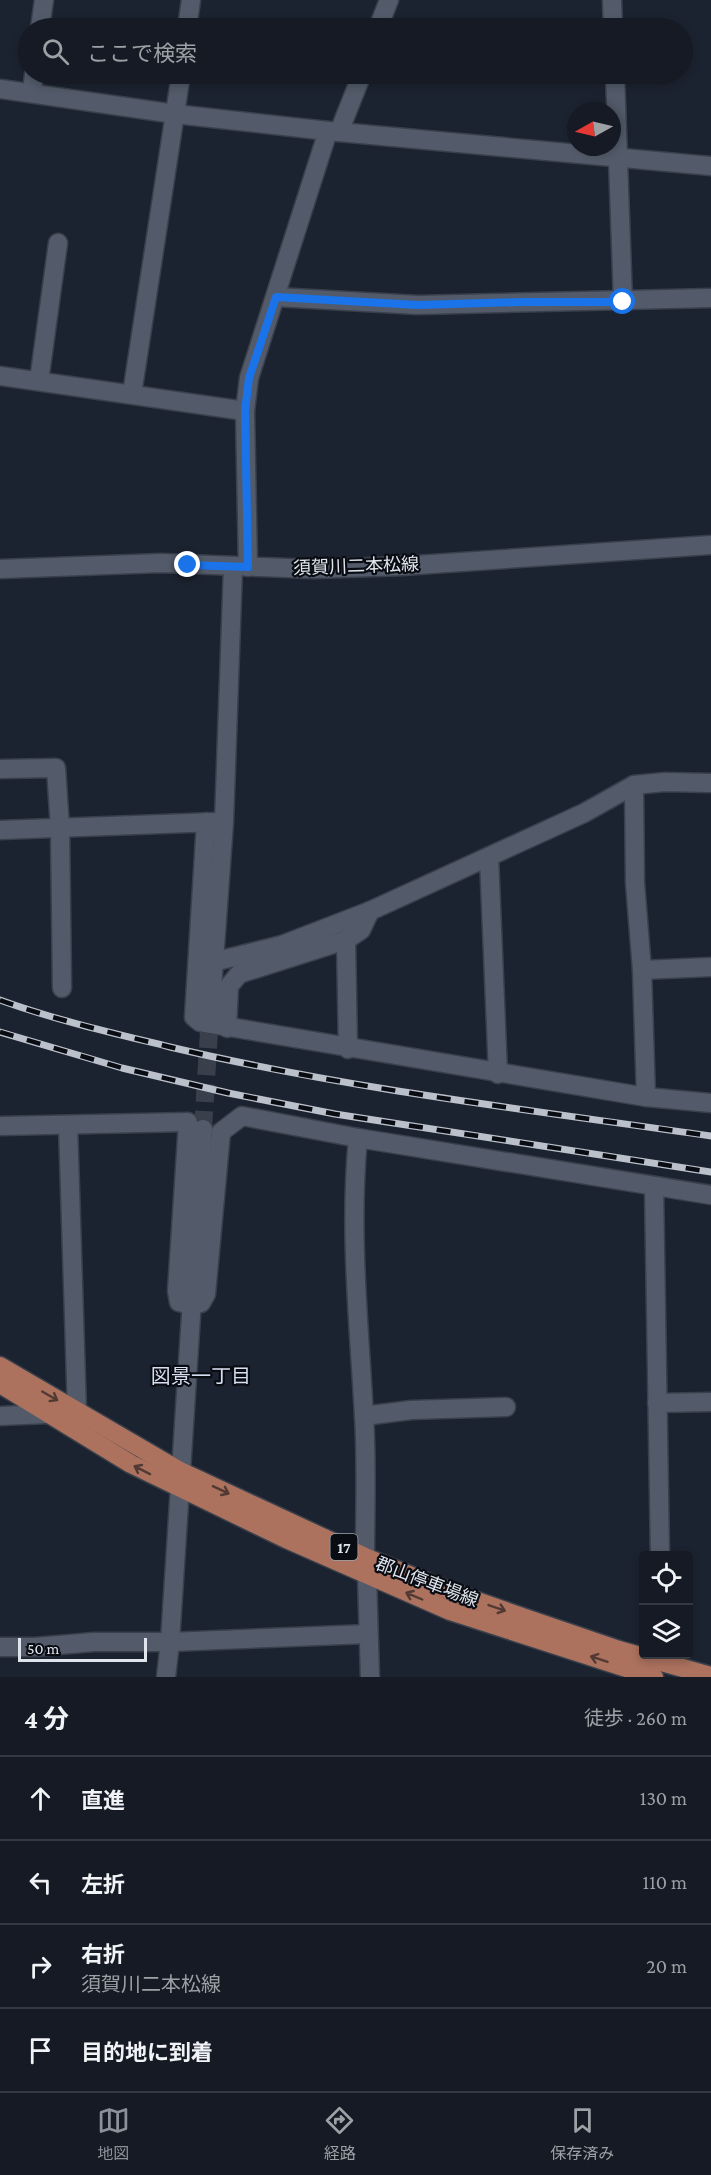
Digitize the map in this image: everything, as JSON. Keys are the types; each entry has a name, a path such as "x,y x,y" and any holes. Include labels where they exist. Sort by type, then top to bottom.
{"main road":[{"name":"郡山停車場線","path":"0,1366 77,1412 180,1480 367,1576 450,1611 711,1676"},
{"name":"郡山停車場線","path":"0,1384 131,1464 180,1480 454,1593 660,1665"}],"street":[{"path":"41,18 44,0"},
{"path":"188,18 191,0"},
{"path":"382,18 389,0"},
{"path":"612,0 613,18"},
{"path":"32,93 33,84"},
{"path":"132,394 180,84"},
{"path":"357,84 333,131 249,378 245,411 241,567 194,1017 200,1022 227,1028 498,1074 646,1097 711,1103"},
{"path":"615,84 623,302"},
{"path":"0,89 175,114 711,166"},
{"path":"39,381 58,243"},
{"path":"276,297 418,305 623,302 711,298"},
{"path":"0,376 245,411"},
{"name":"須賀川二本松線","path":"0,569 161,563 314,569 402,566 711,545"},
{"path":"0,769 56,768 60,828 62,988"},
{"path":"213,962 282,945 370,911 585,813 634,786 665,782 711,783"},
{"path":"634,786 635,883 642,970 646,1097"},
{"path":"0,830 215,822"},
{"path":"210,1015 215,822"},
{"path":"489,857 498,1074"},
{"path":"227,1028 229,986 239,974 346,940 361,930 370,911"},
{"path":"346,940 348,1048"},
{"path":"642,970 711,967"},
{"path":"0,1126 204,1128 242,1116 358,1138 711,1195"},
{"path":"68,1125 77,1412"},
{"path":"166,1677 204,1128"},
{"path":"358,1138 353,1184 360,1382 364,1416 365,1557"},
{"path":"654,1187 660,1551"},
{"path":"657,1403 711,1402"},
{"path":"364,1416 411,1410 506,1407"},
{"path":"0,1416 47,1414"},
{"path":"367,1576 370,1677"},
{"path":"0,1647 368,1634"}],"tunnel":[{"path":"203,1129 210,1015"}],"railway":[{"path":"0,1000 127,1037 304,1075 439,1098 711,1136"},
{"path":"0,1032 122,1068 228,1093 335,1114 711,1172"}],"district":[{"name":"図景一丁目","path":"201,1376"}],"route":[{"path":"188,565 248,567 245,411 249,378 276,297 418,305 623,302"}]}
